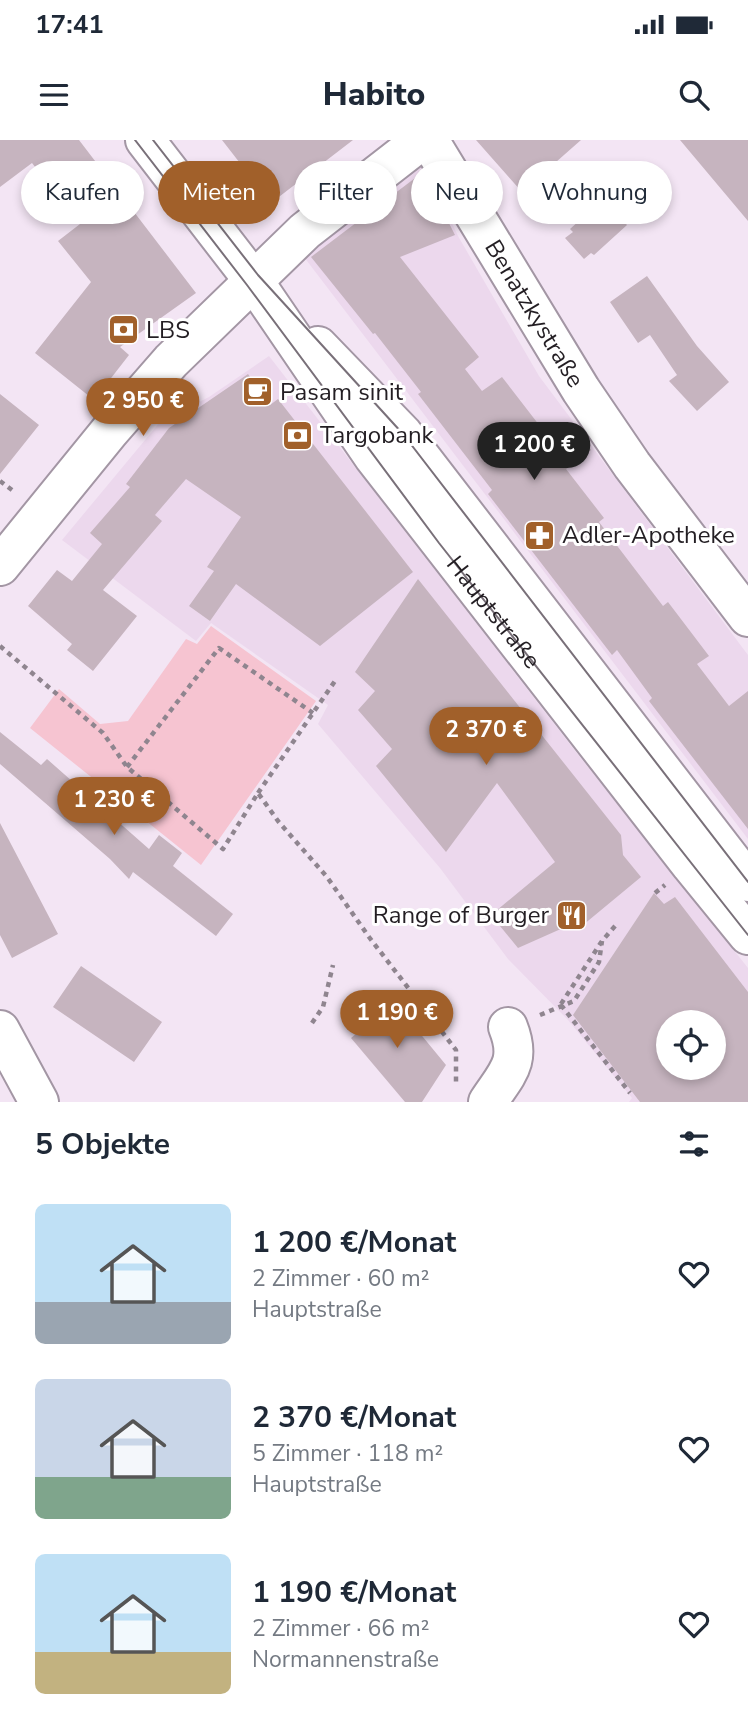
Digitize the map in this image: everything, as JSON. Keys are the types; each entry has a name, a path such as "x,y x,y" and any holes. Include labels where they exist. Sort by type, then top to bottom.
{"street":[{"name":"Hauptstraße","path":"145,140 253,280 373,456 748,935"},
{"path":"0,566 143,391 305,231 422,140"},
{"name":"Benatzkystraße","path":"429,140 581,390 632,465 745,606"},
{"name":"Hauptstraße","path":"253,280 402,434 748,882"},
{"path":"472,1096 511,1068 515,1046 508,1027"},
{"path":"0,1030 39,1102"}],"path":[{"path":"0,481 21,498"},
{"path":"0,646 103,733 127,767 223,849 335,681"},
{"path":"127,767 219,648 313,713"},
{"path":"258,793 278,821 327,877 369,937 456,1050 472,1096"},
{"path":"561,1005 602,941 616,925"},
{"path":"561,1005 574,1001 599,962 602,941"},
{"path":"312,1023 323,1007 333,965"},
{"path":"561,1005 630,1093"}],"shaded area":[{"path":"411,172 411,224 452,224 539,376 748,655 748,839 304,257 346,224 397,224 397,184"},
{"path":"269,356 576,752 748,968 748,1102 629,1102 632,1098 568,1020 508,959 440,868 318,724 328,705 211,623 196,641 62,540 160,422 209,397"},
{"path":"211,626 316,701 201,865 30,728 59,689 100,724 128,721 186,639 197,644"}],"building":[{"path":"0,140 79,140 95,161 21,161 21,171 0,187"},
{"path":"222,140 353,140 326,161 294,161 294,185 280,196 280,161 238,161"},
{"path":"476,140 581,140 557,161 517,161 517,186 503,171 503,161 495,161"},
{"path":"680,140 748,140 748,221"},
{"path":"411,181 411,224 449,224 455,235 400,257 479,357 465,369 482,391 502,377 553,443 573,427 591,450 566,469 604,518 599,522 663,606 668,602 709,656 697,664 729,706 748,691 748,829 649,701 652,698 617,650 612,655 488,494 492,490 418,394 421,392 311,257 354,224 397,224 397,192"},
{"path":"80,224 143,224 196,293 120,347 129,355 94,400 35,353 91,282 58,241"},
{"path":"576,224 627,225 594,255 591,253 584,259 565,238 573,232 570,229"},
{"path":"647,276 697,346 729,382 697,411 669,381 677,375 650,335 638,343 610,302"},
{"path":"248,374 270,405 278,399 413,572 320,646 236,584 210,621 189,606 214,571 207,567 241,517 186,479 155,515 162,521 103,590 137,616 93,671 67,650 72,644 28,606 57,570 72,581 102,544 90,533 130,487 126,484 169,428"},
{"path":"0,394 39,425 0,474"},
{"path":"418,579 621,835 623,855 641,877 577,930 572,924 518,948 491,915 555,862 497,783 446,852 376,766 392,749 358,710 375,691 355,672"},
{"path":"0,732 41,765 47,759 149,849 159,835 182,853 173,866 233,914 216,936 133,872 129,879 110,859 0,764"},
{"path":"0,823 58,934 12,958 0,935"},
{"path":"654,893 664,904 675,897 748,992 748,1102 640,1102 573,1015"},
{"path":"81,966 162,1022 134,1062 53,1007"},
{"path":"377,997 389,1008 395,1003 446,1065 422,1102 405,1102 351,1038 357,1033 347,1020"}],"tram line":[{"path":"135,140 439,543 748,935"},
{"path":"153,140 258,275 403,434 748,882"}],"place":[{"name":"LBS","path":"123,330"},
{"name":"Pasam sinit","path":"257,392"},
{"name":"Targobank","path":"297,435"},
{"name":"Adler-Apotheke","path":"539,535"},
{"name":"Range of Burger","path":"572,915"}]}
